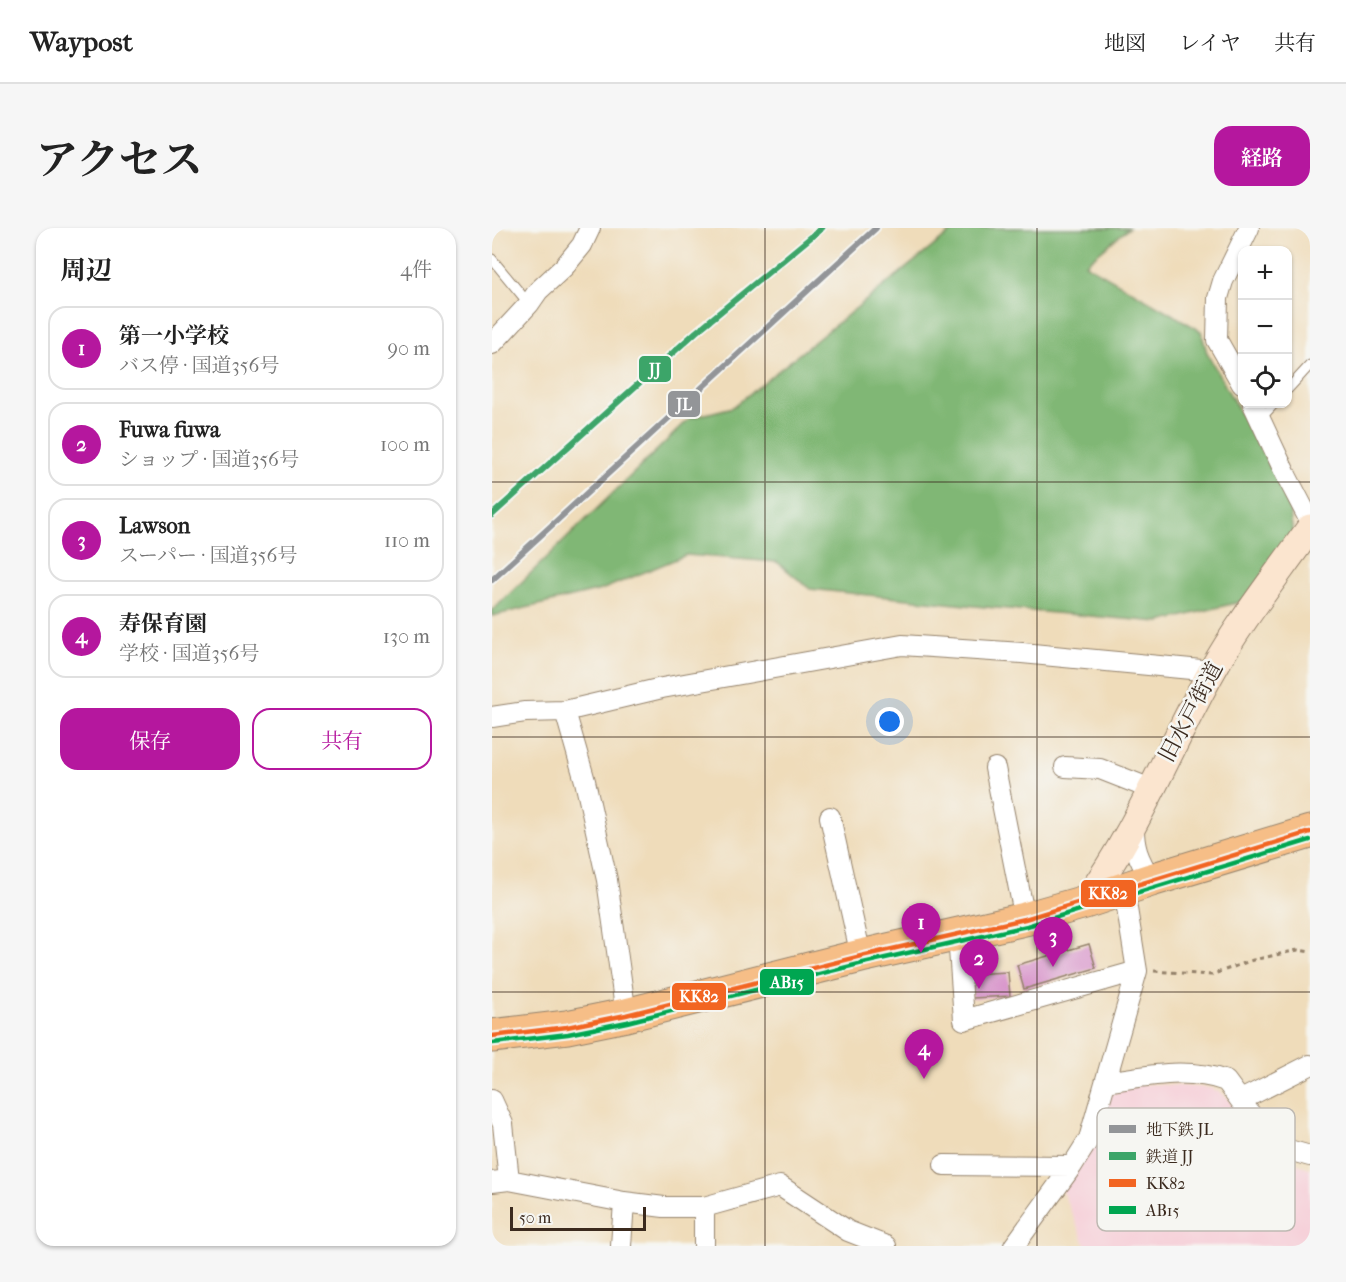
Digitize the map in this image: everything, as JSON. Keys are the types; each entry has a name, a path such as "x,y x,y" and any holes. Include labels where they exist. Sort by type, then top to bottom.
{"highway":[{"path":"492,1036 567,1027 626,1015 861,956 1025,919 1310,832"}],"street":[{"path":"492,344 530,304 538,291 564,267 582,245 590,228"},
{"path":"1238,377 1217,340 1218,298 1223,281 1249,228"},
{"path":"1257,411 1310,521"},
{"name":"旧水戸街道","path":"1085,902 1102,880 1226,647 1310,528"},
{"path":"492,717 525,712 565,711 662,688 902,645 1022,653 1212,671"},
{"path":"565,711 585,781 607,879 626,1015"},
{"path":"1065,767 1100,768 1150,789"},
{"path":"995,768 1025,919"},
{"path":"830,818 861,956"},
{"path":"1098,1108 1137,971 1138,858 1133,842 1134,822"},
{"path":"958,934 964,1020 1137,971"},
{"path":"1241,1100 1310,1065"},
{"path":"1106,1082 1155,1074 1199,1075 1226,1081 1247,1108"},
{"path":"492,1100 503,1124 501,1181 664,1207 704,1207 780,1186 848,1232 886,1246"},
{"path":"1014,1246 1089,1139 1097,1112"},
{"path":"1295,1152 1310,1156"},
{"path":"944,1165 1072,1166"},
{"path":"621,1246 624,1202"},
{"path":"704,1207 704,1246"}],"lane":[{"path":"492,259 530,304"},
{"path":"1292,384 1310,365"}],"path":[{"path":"1137,971 1211,975 1253,960 1298,950 1310,952"}],"shaded area":[{"path":"1140,1085 1211,1088 1229,1100 1233,1108 1102,1108 1109,1094"},
{"path":"1097,1118 1097,1231 1295,1231 1295,1163 1310,1168 1310,1246 1086,1246 1061,1189"}],"green space":[{"path":"956,228 1129,228 1085,264 1201,331 1207,353 1288,499 1293,534 1251,599 1160,622 810,589 777,562 686,555 601,590 492,616 492,611 690,418 733,407"}],"building":[{"path":"1089,944 1096,968 1024,989 1017,965"},
{"path":"1008,972 1010,996 972,998 971,974"}],"metro line":[{"name":"JL","path":"492,580 876,228"}],"rail line":[{"name":"JJ","path":"492,515 696,332 822,228"}],"transit line":[{"name":"KK82","path":"492,1036 567,1027 626,1015 861,956 1025,919 1310,832"},
{"name":"AB15","path":"493,1043 568,1034 627,1022 863,963 1027,926 1310,840"}],"place":[{"name":"第一小学校","path":"921,953"},
{"name":"Lawson","path":"1053,967"},
{"name":"Fuwa fuwa","path":"979,989"},
{"name":"寿保育園","path":"924,1079"}]}
